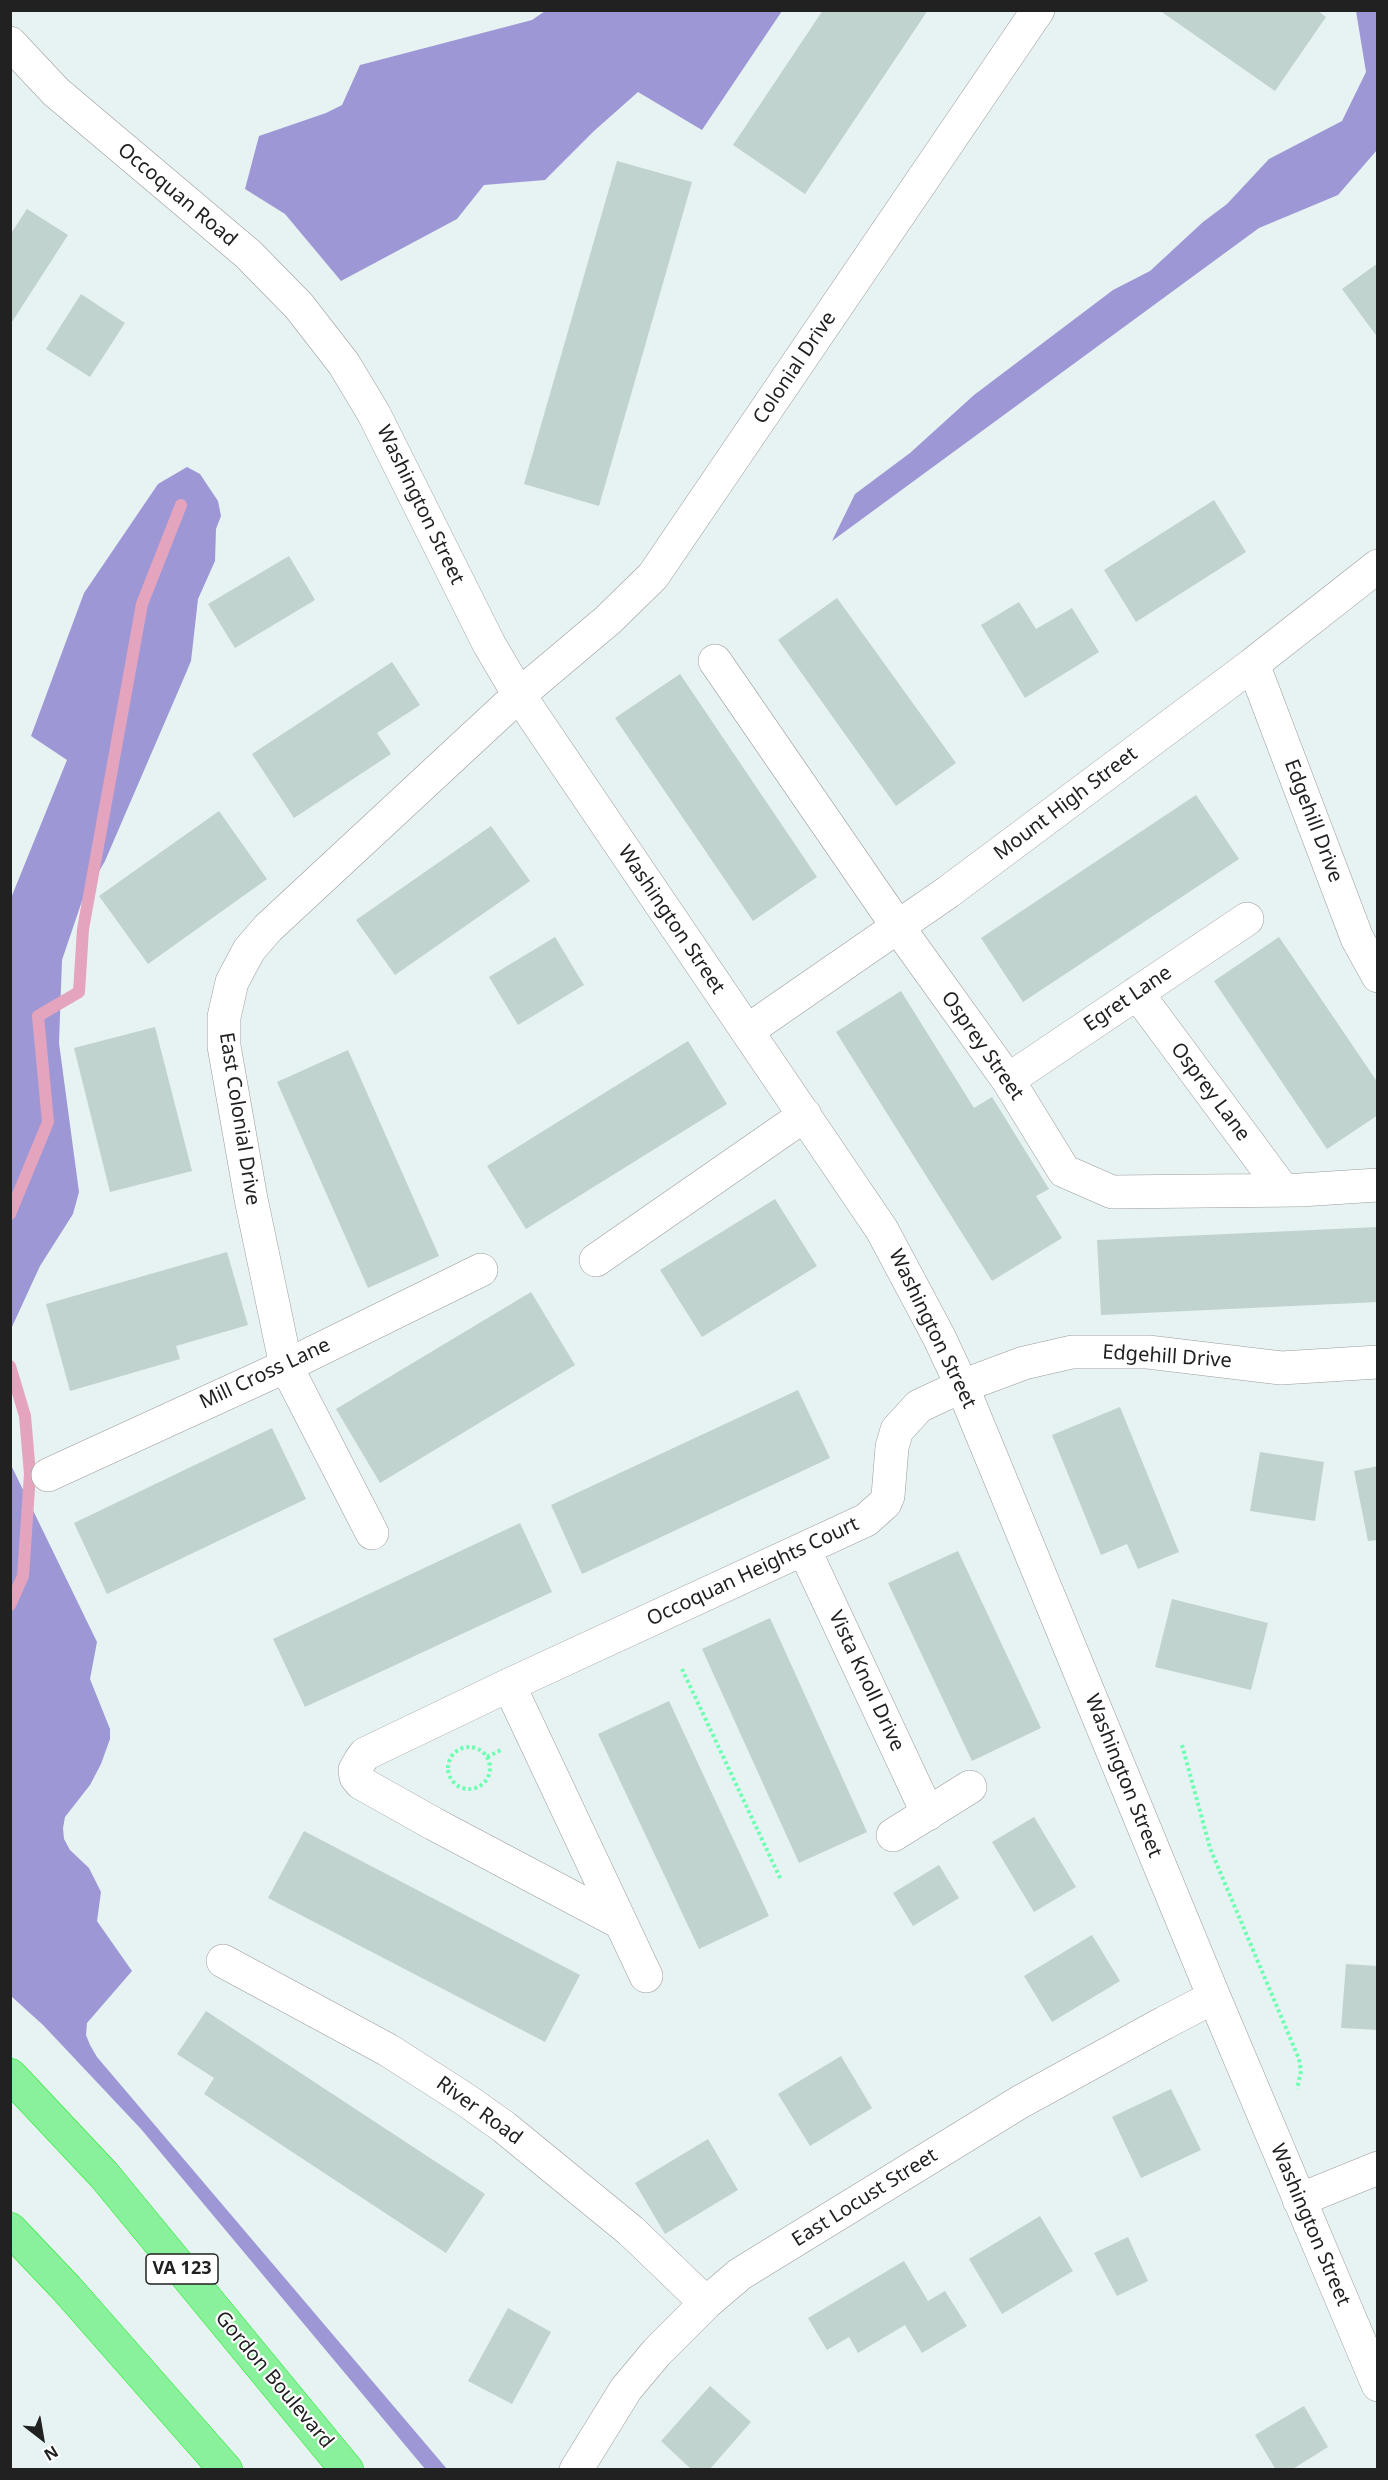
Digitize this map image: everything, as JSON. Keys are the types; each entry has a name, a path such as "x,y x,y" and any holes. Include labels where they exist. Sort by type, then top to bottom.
{"highway":[{"name":"Gordon Boulevard","path":"10,2075 104,2175 347,2469"},
{"path":"10,2229 67,2289 226,2469"}],"street":[{"name":"Colonial Drive","path":"519,695 608,620 653,576 1038,10"},
{"name":"Occoquan Road","path":"10,43 56,92 248,254 299,306 336,353"},
{"name":"Washington Street","path":"336,353 374,414 489,644 519,695 882,1230 939,1336 963,1386 1214,1997 1377,2385"},
{"name":"Mount High Street","path":"747,1031 948,892 1253,664 1377,566"},
{"name":"Osprey Street","path":"715,661 897,927 1008,1080 1064,1171 1112,1192 1283,1190 1377,1185"},
{"name":"Edgehill Drive","path":"1253,664 1357,938 1377,976"},
{"name":"East Colonial Drive","path":"372,1533 286,1365 251,1199 224,1046 224,1017 232,982 249,950 268,928 519,695"},
{"name":"Egret Lane","path":"1008,1080 1247,919"},
{"name":"Osprey Lane","path":"1137,993 1283,1190"},
{"path":"596,1260 805,1115"},
{"name":"Mill Cross Lane","path":"48,1475 286,1365 482,1270"},
{"name":"Edgehill Drive","path":"963,1386 1024,1363 1072,1352 1148,1352 1281,1368 1377,1362"},
{"name":"Occoquan Heights Court","path":"621,1923 361,1783 356,1777 355,1770 365,1754 866,1520 879,1510 888,1496 892,1448 897,1430 919,1406 963,1386"},
{"name":"Vista Knoll Drive","path":"804,1549 928,1814"},
{"path":"510,1685 646,1976"},
{"path":"893,1835 970,1787"},
{"name":"River Road","path":"223,1961 388,2050 466,2100 504,2127 631,2231 706,2303"},
{"name":"East Locust Street","path":"576,2469 626,2389 657,2352 706,2303 740,2274 1020,2102 1214,1997"},
{"path":"1299,2200 1377,2168"}],"path":[{"path":"682,1669 781,1880"},
{"path":"1182,1745 1210,1848 1299,2059 1301,2072 1297,2089"},
{"path":"472,1747 482,1751 487,1757 490,1773 483,1784 467,1789 452,1781 448,1764 457,1751 472,1747"}],"shaded area":[{"path":"545,11 782,11 702,130 638,92 594,131 545,180 484,185 457,219 341,281 285,214 245,189 259,136 326,113 342,105 360,65 532,20"},
{"path":"1356,11 1377,11 1377,150 1338,195 1259,228 832,541 855,494 910,453 974,395 1113,290 1150,271 1203,222 1227,204 1269,159 1342,121 1366,72"},
{"path":"187,467 200,474 218,501 221,516 216,529 215,561 198,599 191,661 105,861 82,901 62,960 59,1043 79,1192 73,1214 40,1266 11,1329 11,898 67,760 31,736 84,593 158,484"},
{"path":"10,1463 97,1642 90,1679 110,1729 110,1739 101,1764 90,1785 65,1817 63,1828 64,1839 70,1850 89,1868 101,1892 97,1921 132,1971 87,2023 86,2035 90,2045 97,2057 447,2469 425,2469 141,2129 43,2025 11,1996"}],"building":[{"path":"823,10 928,10 805,194 733,145"},
{"path":"1159,10 1317,10 1326,17 1275,91"},
{"path":"617,161 692,182 599,506 524,484"},
{"path":"27,209 68,235 10,325 10,235"},
{"path":"1378,263 1378,338 1342,289"},
{"path":"81,294 125,323 90,377 46,349"},
{"path":"1214,500 1246,552 1136,622 1104,570"},
{"path":"289,556 315,600 235,648 208,604"},
{"path":"837,598 956,763 896,806 778,640"},
{"path":"1019,602 1036,629 1072,608 1099,652 1025,698 981,625"},
{"path":"392,662 420,705 377,733 391,754 294,818 252,754"},
{"path":"680,674 817,877 753,921 615,718"},
{"path":"1196,795 1239,859 1023,1002 981,938"},
{"path":"219,811 267,879 148,964 99,896"},
{"path":"491,826 530,881 395,975 356,920"},
{"path":"555,937 584,985 518,1025 489,977"},
{"path":"1279,937 1378,1083 1378,1115 1327,1149 1214,981"},
{"path":"901,991 974,1108 992,1097 1049,1189 1036,1196 1062,1238 992,1281 836,1032"},
{"path":"155,1027 192,1171 110,1192 74,1048"},
{"path":"688,1041 727,1104 526,1229 487,1166"},
{"path":"348,1050 439,1256 368,1288 277,1082"},
{"path":"775,1199 817,1266 702,1337 660,1270"},
{"path":"1378,1227 1378,1302 1101,1315 1097,1240"},
{"path":"227,1252 248,1325 176,1346 180,1359 70,1391 46,1304"},
{"path":"531,1292 575,1365 380,1483 336,1409"},
{"path":"798,1390 830,1458 582,1574 551,1505"},
{"path":"1120,1407 1179,1552 1138,1569 1127,1544 1101,1555 1052,1435"},
{"path":"272,1428 306,1499 107,1594 74,1523"},
{"path":"1260,1452 1324,1462 1315,1521 1250,1511"},
{"path":"1378,1466 1378,1540 1368,1541 1354,1471"},
{"path":"520,1523 552,1592 305,1707 273,1639"},
{"path":"958,1551 1041,1728 972,1761 888,1583"},
{"path":"1172,1599 1268,1623 1251,1690 1155,1667"},
{"path":"770,1618 867,1832 799,1863 702,1649"},
{"path":"669,1701 769,1916 699,1949 598,1734"},
{"path":"1034,1817 1076,1887 1034,1912 992,1842"},
{"path":"304,1831 580,1975 545,2042 268,1898"},
{"path":"939,1865 959,1898 913,1926 893,1893"},
{"path":"1092,1935 1120,1981 1052,2022 1024,1976"},
{"path":"1346,1964 1378,1966 1378,2030 1341,2028"},
{"path":"206,2011 485,2194 446,2253 204,2094 214,2078 177,2054"},
{"path":"841,2056 872,2108 810,2146 778,2094"},
{"path":"1171,2089 1201,2150 1141,2178 1112,2117"},
{"path":"708,2139 738,2190 665,2234 635,2183"},
{"path":"1040,2216 1073,2271 1002,2314 969,2259"},
{"path":"1128,2237 1148,2281 1117,2296 1094,2253"},
{"path":"904,2261 928,2301 945,2291 967,2326 922,2353 905,2325 858,2353 849,2337 827,2350 808,2318"},
{"path":"508,2308 551,2332 512,2404 468,2381"},
{"path":"710,2386 751,2422 709,2470 692,2470 661,2441"},
{"path":"1304,2406 1328,2447 1291,2470 1276,2470 1255,2435"}],"waterway":[{"path":"10,1214 48,1122 38,1016 79,992 83,929 142,604 181,505"},
{"path":"10,1366 25,1416 30,1474 23,1576 10,1605"}]}
